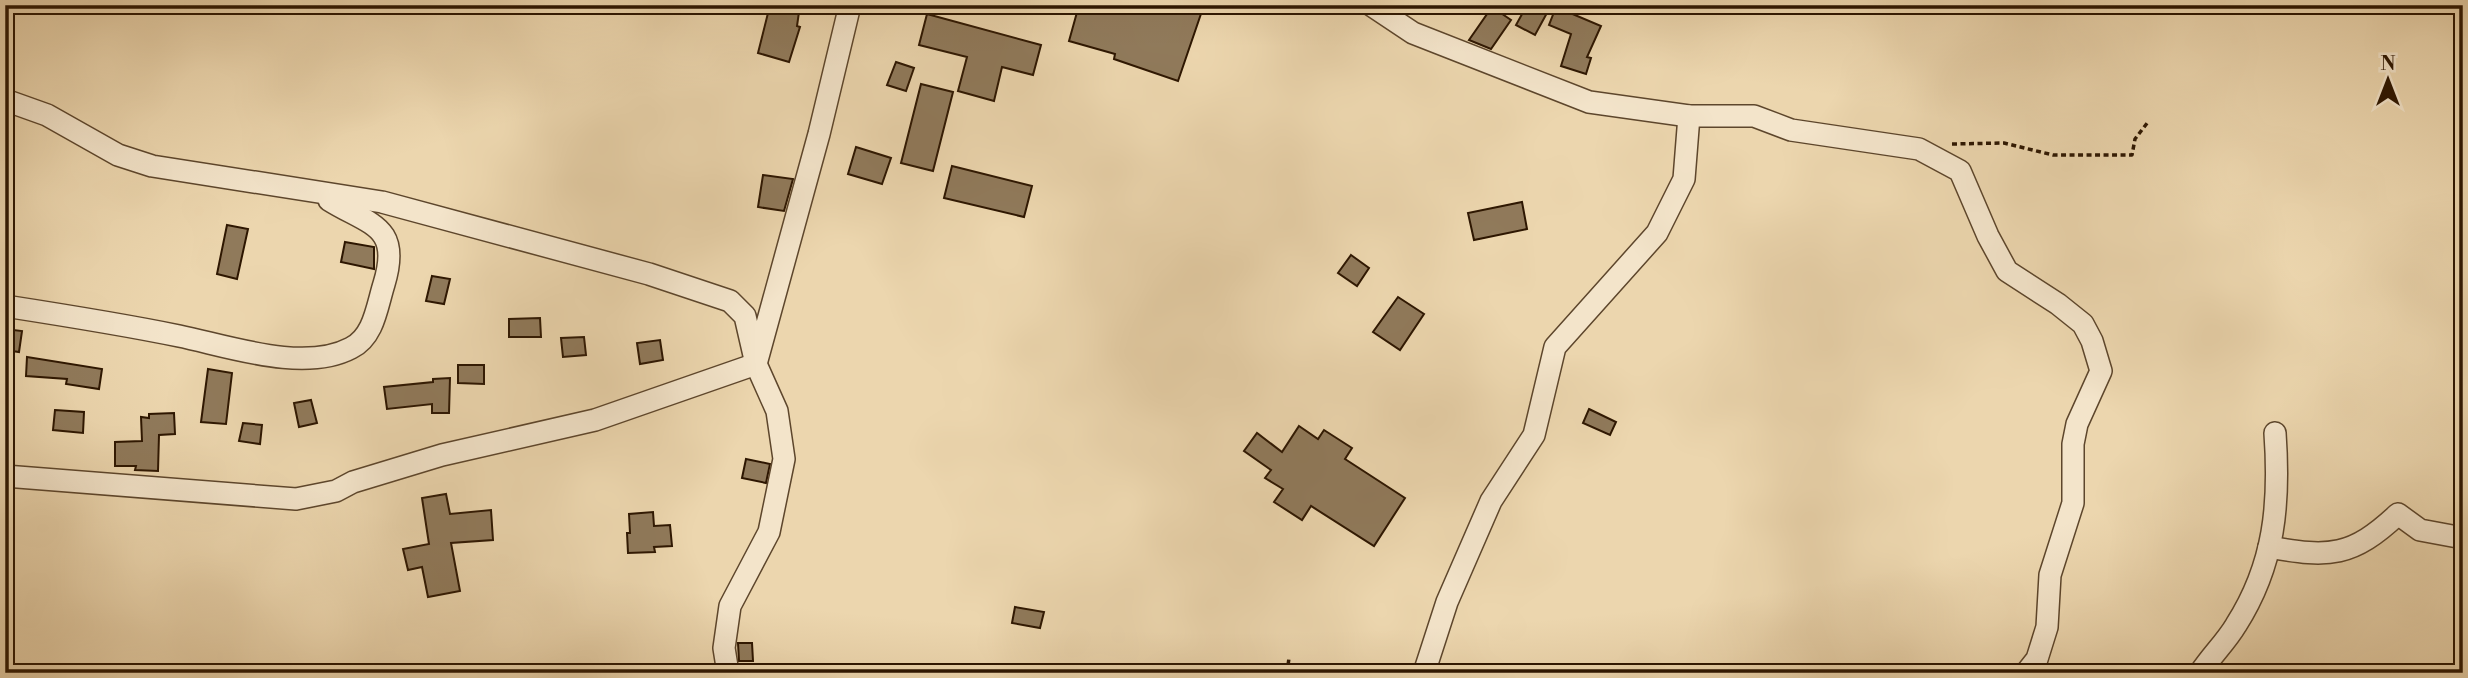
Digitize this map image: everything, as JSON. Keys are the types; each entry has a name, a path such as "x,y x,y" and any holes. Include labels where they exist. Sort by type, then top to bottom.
{"street":[{"path":"756,364 823,121 850,5"},
{"path":"1371,5 1413,33 1589,102 1689,116 1754,116 1791,130 1919,149 1960,171 1988,236 2007,271 2058,304 2083,324 2092,341 2101,371 2077,424 2073,444 2073,503 2050,575 2047,627 2036,659 2026,673"},
{"path":"5,100 47,116 118,155 152,166 382,202 649,274 730,301 745,316 756,364 777,411 785,459 769,532 730,606 724,648 728,673"},
{"path":"1424,673 1447,602 1491,501 1534,435 1555,347 1657,233 1684,179 1689,116"},
{"path":"5,306 180,336 245,352 308,358 332,355 353,348 371,327 390,259 386,236 369,220 318,193"},
{"path":"5,476 296,499 336,491 353,481 442,455 595,420 756,364"},
{"path":"2200,673 2235,627 2251,599 2269,547 2277,510 2275,433"},
{"path":"2269,547 2299,553 2330,553 2354,548 2377,534 2398,514 2420,530 2463,538"}],"path":[{"path":"1950,144 2004,143 2053,155 2132,155 2135,139 2148,122"},
{"path":"1287,673 1289,658"}],"building":[{"path":"770,5 800,5 797,26 800,27 789,62 758,53"},
{"path":"1079,5 1204,5 1178,81 1114,59 1115,54 1069,41"},
{"path":"1527,5 1538,5 1548,11 1535,35 1516,25"},
{"path":"1492,7 1511,20 1491,49 1469,40"},
{"path":"1556,7 1601,26 1587,57 1591,58 1586,74 1561,66 1571,34 1549,25"},
{"path":"927,14 1041,45 1033,75 1002,67 994,101 958,91 967,57 919,45"},
{"path":"896,62 914,68 906,91 887,85"},
{"path":"921,84 953,92 933,171 901,163"},
{"path":"856,147 891,158 882,184 848,174"},
{"path":"952,166 1032,186 1024,217 944,198"},
{"path":"763,175 793,179 784,211 758,207"},
{"path":"1522,202 1527,229 1474,240 1468,213"},
{"path":"227,225 248,229 237,279 217,274"},
{"path":"345,242 374,247 374,269 341,262"},
{"path":"1351,255 1369,268 1357,286 1338,273"},
{"path":"432,276 450,279 444,304 426,301"},
{"path":"1398,297 1424,314 1400,350 1373,332"},
{"path":"540,318 541,337 509,337 509,319"},
{"path":"5,329 22,331 19,352 5,350"},
{"path":"584,337 586,355 563,357 561,338"},
{"path":"660,340 663,360 640,364 637,343"},
{"path":"27,357 102,369 99,389 66,384 67,379 26,376"},
{"path":"458,365 484,365 484,384 458,383"},
{"path":"208,369 232,373 226,424 201,422"},
{"path":"450,378 449,413 432,413 432,404 387,409 384,387"},
{"path":"311,400 317,423 299,427 294,403"},
{"path":"1589,409 1616,422 1610,435 1583,423"},
{"path":"55,410 84,412 83,433 53,430"},
{"path":"174,413 175,434 159,435 158,471 135,470 136,466 115,466 115,442 142,441 141,417"},
{"path":"243,423 262,425 260,444 239,441"},
{"path":"1299,426 1318,439 1324,430 1352,448 1345,459 1405,498 1374,546 1311,506 1302,520 1274,502 1283,489 1265,478 1271,470 1244,451 1257,433 1282,452"},
{"path":"746,459 770,464 766,483 742,478"},
{"path":"446,494 450,514 491,510 493,540 451,543 460,591 428,597 422,567 408,570 403,549 429,544 422,498"},
{"path":"653,512 654,526 670,525 672,546 654,547 655,552 628,553 629,514"},
{"path":"1015,607 1044,612 1040,628 1012,623"},
{"path":"738,643 752,643 753,661 739,661"}]}
